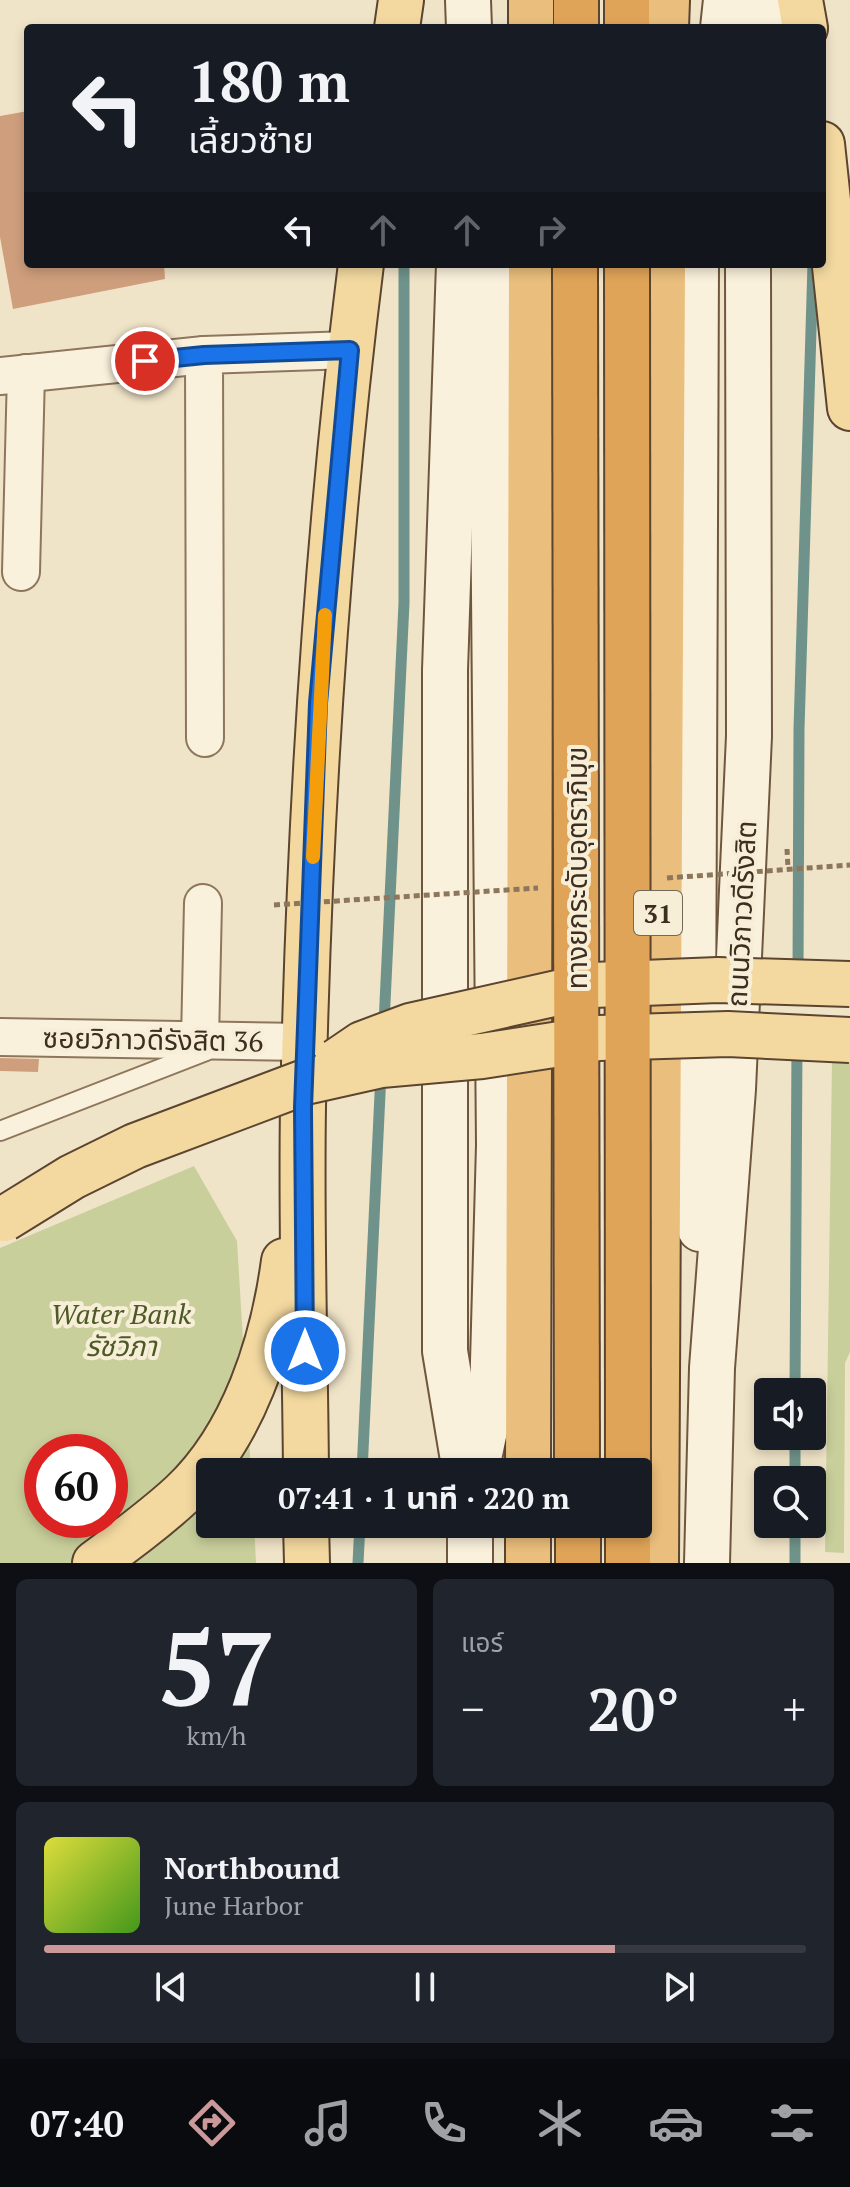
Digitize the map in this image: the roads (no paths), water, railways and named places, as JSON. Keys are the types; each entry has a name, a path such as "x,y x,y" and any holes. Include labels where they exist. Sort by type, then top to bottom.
{"highway":[{"path":"531,0 531,24"},
{"path":"576,0 576,24"},
{"path":"627,0 627,24"},
{"path":"666,24 667,0"},
{"path":"528,1458 531,268"},
{"name":"ทางยกระดับอุตราภิมุข","path":"575,268 577,1458"},
{"name":"ทางยกระดับอุตราภิมุข","path":"627,268 628,1458"},
{"name":"31","path":"656,1563 663,268"},
{"path":"528,1538 528,1563"},
{"path":"578,1538 578,1563"},
{"path":"628,1538 628,1563"}],"main road":[{"path":"398,24 401,0"},
{"path":"448,0 450,24"},
{"path":"468,0 469,24"},
{"path":"723,24 726,0"},
{"path":"761,24 763,0"},
{"path":"800,0 804,24"},
{"path":"826,182 850,408"},
{"path":"306,1458 305,1077 318,703 350,350 360,268"},
{"path":"459,268 445,670 445,1351 463,1458"},
{"path":"479,1458 492,1398 496,1322 498,719 491,268"},
{"path":"696,268 693,464 696,717 694,1141 712,1368"},
{"name":"ถนนวิภาวดีรังสิต","path":"707,1563 712,1368 733,1089 749,736 748,268"},
{"path":"0,1222 72,1177 135,1146 305,1077 362,1044 410,1026 593,985 718,980 850,984"},
{"path":"305,1077 381,1065 482,1056 599,1038 728,1034 850,1040"},
{"path":"95,1563 184,1492 223,1441 249,1396 278,1308 305,1077"},
{"path":"306,1538 307,1563"},
{"path":"470,1538 470,1563"}],"street":[{"path":"21,572 13,375 204,355 350,350"},
{"path":"204,355 205,738"},
{"path":"200,1040 203,903"},
{"name":"ซอยวิภาวดีรังสิต 36","path":"0,1037 239,1041 305,1077"}],"lane":[{"path":"0,1131 164,1065 239,1041"}],"waterway":[{"path":"384,1024 404,603 404,268"},
{"path":"798,975 799,729 813,268"},
{"path":"795,1378 797,1045"},
{"path":"363,1458 381,1073"},
{"path":"795,1450 795,1466"},
{"path":"358,1563 359,1538"},
{"path":"795,1538 795,1563"}],"park label":[{"name":"Water Bank รัชวิภา","path":"121,1329"}]}
